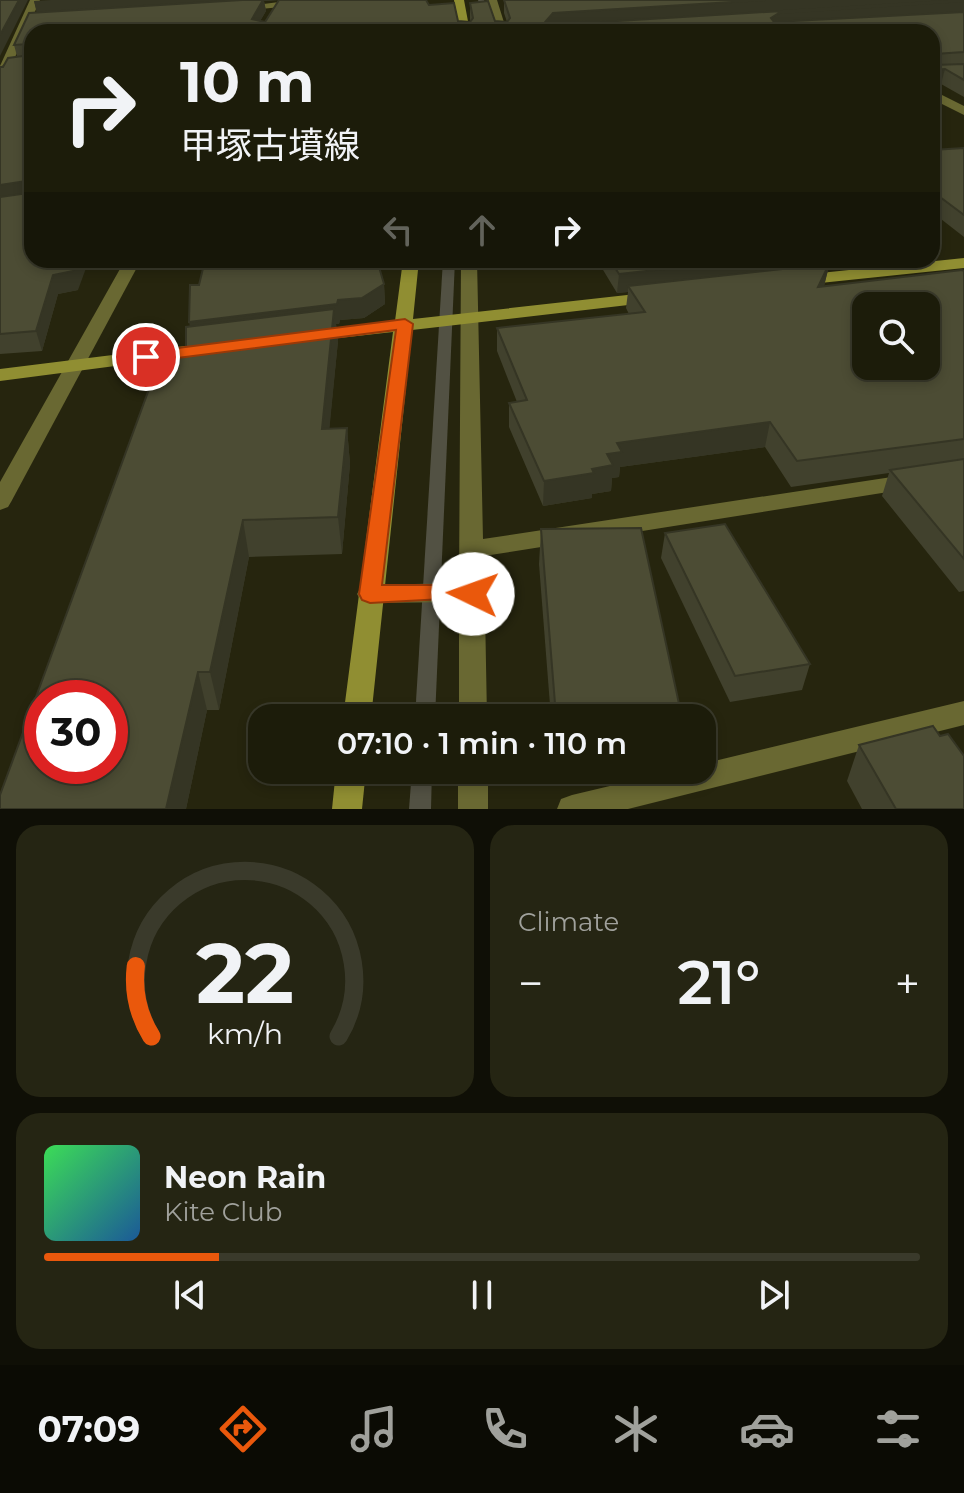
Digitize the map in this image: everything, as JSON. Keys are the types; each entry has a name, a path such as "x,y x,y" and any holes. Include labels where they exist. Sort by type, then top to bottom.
{"main road":[{"path":"459,0 464,24"},
{"path":"940,265 964,263"},
{"path":"358,704 370,594 415,323 412,268"},
{"path":"781,283 858,268"},
{"path":"295,338 671,295"},
{"path":"0,375 202,350"},
{"path":"347,809 350,784"}],"street":[{"path":"3,78 2,66 35,0"},
{"path":"492,0 500,24"},
{"path":"232,8 280,3"},
{"path":"270,19 280,3"},
{"path":"26,20 41,19"},
{"path":"2,66 19,65"},
{"path":"940,98 964,111"},
{"path":"0,502 128,268"},
{"path":"468,268 465,318 474,549 473,704"},
{"path":"937,268 954,282"},
{"path":"474,549 964,473"},
{"path":"370,594 443,591 473,594"},
{"path":"572,809 964,713"},
{"path":"473,784 473,809"}],"building":[{"path":"0,0 19,0 0,35"},
{"path":"263,0 252,19 265,22 279,0 426,0 429,5 454,3 458,21 470,22 473,18 470,3 488,1 495,21 507,22 510,18 504,0 765,0 553,13 546,21 601,22 964,0 779,13 771,18 774,22 964,12 964,52 940,54 940,24 24,24 24,44 14,45 29,13"},
{"path":"24,56 24,181 0,185 0,67 8,58"},
{"path":"964,64 964,80 940,69 940,65"},
{"path":"964,148 964,215 940,197 940,150"},
{"path":"24,194 24,268 74,268 73,271 53,275 36,331 0,334 0,197"},
{"path":"203,268 379,268 384,284 362,298 338,300 337,304 189,322 190,285 199,285"},
{"path":"615,268 674,268 619,274"},
{"path":"792,268 827,268 818,287 962,270 964,439 797,461 770,422 617,443 622,452 607,454 613,465 592,469 594,473 544,481 509,403 527,400 497,328 645,312 628,286"},
{"path":"334,309 322,429 347,428 338,517 243,520 210,672 198,672 166,809 0,809 0,795 24,730 24,784 128,784 128,680 42,680 163,351 186,350 186,327"},
{"path":"964,459 964,559 890,470"},
{"path":"725,524 810,664 735,676 665,533"},
{"path":"641,528 679,704 555,704 541,529"},
{"path":"933,726 940,736 948,734 964,756 964,809 896,809 859,745"}],"waterway":[{"path":"481,0 488,24"},
{"path":"426,704 449,268"},
{"path":"420,809 421,784"}],"route":[{"path":"146,357 405,324 370,594 443,591 473,594"}]}
